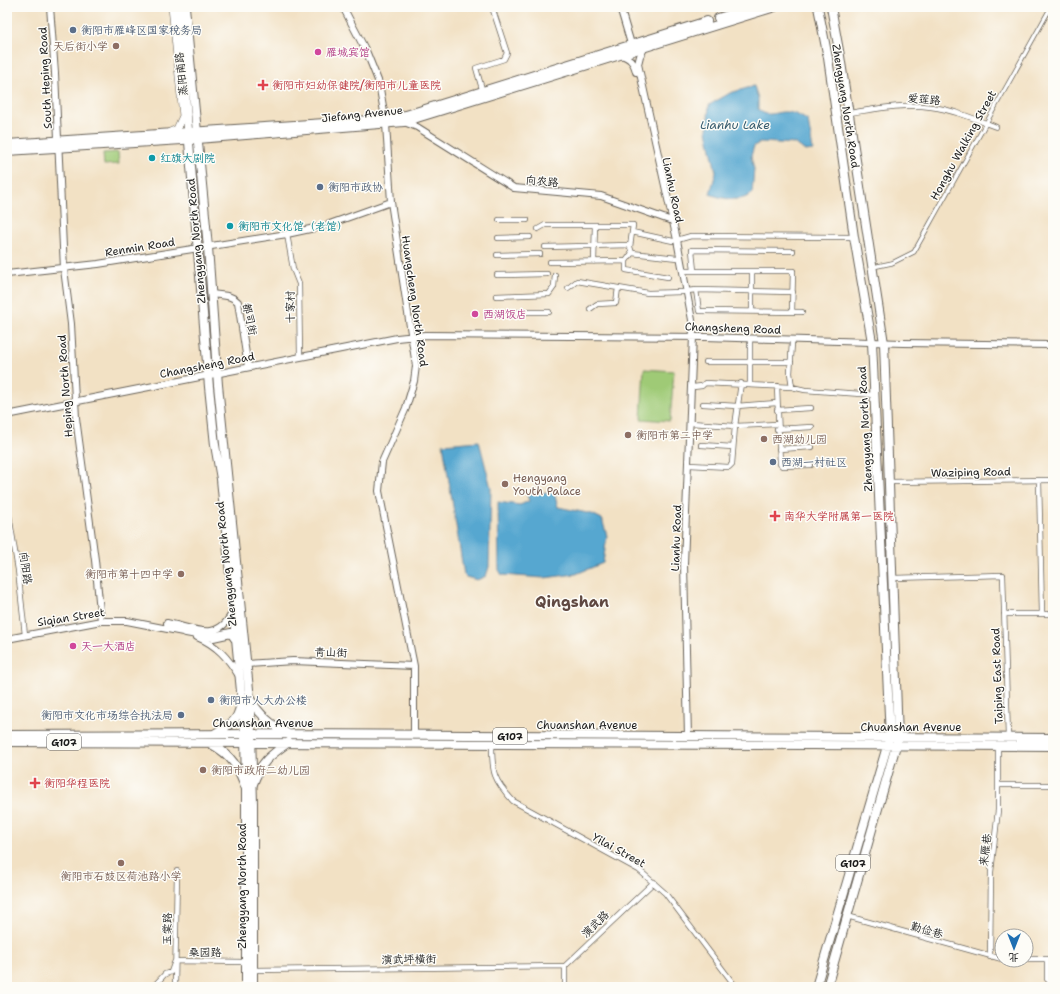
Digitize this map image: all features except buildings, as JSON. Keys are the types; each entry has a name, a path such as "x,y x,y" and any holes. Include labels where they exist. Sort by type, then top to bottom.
{"main road":[{"path":"168,133 177,129 183,116 172,7"},
{"path":"178,7 179,79 194,135"},
{"name":"蒸阳南路","path":"185,7 194,135"},
{"name":"Jiefang Avenue","path":"385,121 754,7"},
{"name":"Jiefang Avenue","path":"7,144 58,144 385,121 404,122 619,54 775,7"},
{"name":"Zhengyang North Road","path":"816,987 893,742 872,344 854,237 828,58 818,7"},
{"name":"Zhengyang North Road","path":"827,987 893,742 893,578 884,344 849,113 831,7"},
{"name":"Jiefang Avenue","path":"7,151 58,144 168,133 194,135"},
{"name":"Zhengyang North Road","path":"194,135 208,247 217,373 250,699 248,738 253,987"},
{"name":"Zhengyang North Road","path":"194,135 198,249 208,375 215,445 221,479 240,677 248,738"},
{"path":"186,632 213,637 231,633 237,641"},
{"path":"213,735 230,725 240,713 242,696"},
{"path":"250,699 259,713 272,725 288,734"},
{"name":"Chuanshan Avenue","path":"121,739 209,743 288,734 688,737 998,746 1053,746"},
{"name":"G107","path":"7,735 121,739"},
{"name":"Chuanshan Avenue","path":"121,739 213,735 289,742 492,744 893,742 1008,737 1053,738"},
{"name":"G107","path":"7,742 121,739"},
{"path":"249,786 268,756 289,742"},
{"path":"209,743 222,750 239,768 249,786"},
{"name":"Zhengyang North Road","path":"246,987 249,786"}],"street":[{"name":"South Heping Road","path":"50,7 58,144"},
{"name":"Huangcheng North Road","path":"343,7 367,54 376,77 385,121 391,202 416,366 414,381 406,408 382,462 379,491 414,666 414,735"},
{"path":"482,90 476,68 504,59 507,53 492,7"},
{"path":"620,7 631,44"},
{"name":"Honghu Walking Street","path":"872,267 892,263 914,252 1051,7"},
{"name":"Lianhu Road","path":"644,47 638,64 685,292"},
{"name":"Lianhu Road","path":"619,54 629,58 634,65 669,220 683,271 692,337 691,423 684,564 688,737"},
{"name":"爱莲路","path":"849,113 911,105 925,106 962,114 996,127"},
{"name":"向农路","path":"404,122 417,127 514,188 602,196 669,220"},
{"name":"Heping North Road","path":"58,144 64,269 71,324 75,402 95,560 100,620"},
{"name":"Renmin Road","path":"7,274 64,269 287,234 324,226 391,202"},
{"path":"498,220 527,220"},
{"path":"538,229 545,225 633,225 630,245 632,253"},
{"path":"594,262 595,225"},
{"path":"632,232 675,240 691,236 854,237"},
{"name":"十家村","path":"287,234 293,269 299,284 300,357"},
{"path":"498,238 530,237"},
{"path":"545,247 630,245"},
{"path":"694,271 690,253 692,250 793,251"},
{"path":"632,253 677,258"},
{"path":"632,253 626,261 626,270 668,277"},
{"path":"497,255 540,254"},
{"path":"550,262 626,261"},
{"path":"683,271 793,271 792,312"},
{"path":"752,271 752,311"},
{"path":"497,275 547,274"},
{"path":"496,296 550,294 554,287 555,275"},
{"path":"568,288 577,281 648,293 685,292 696,290 792,292"},
{"path":"590,309 597,304 616,304 618,288"},
{"path":"696,290 699,311 802,312"},
{"name":"都司街","path":"212,294 229,296 238,302 248,367"},
{"path":"496,312 549,312"},
{"name":"Changsheng Road","path":"692,337 792,343 1053,345"},
{"name":"Changsheng Road","path":"7,415 397,338 692,337 872,344"},
{"path":"750,341 750,384"},
{"path":"792,343 792,387"},
{"name":"Changsheng Road","path":"884,344 1053,349"},
{"path":"706,362 791,362"},
{"path":"692,387 702,386 705,383 740,383 792,387 815,391 875,395"},
{"path":"689,465 728,467 732,464 740,383"},
{"path":"776,386 780,464 782,466 811,466"},
{"path":"704,404 737,406 777,403"},
{"path":"777,410 811,408"},
{"path":"691,423 735,426 777,424"},
{"path":"778,429 812,427"},
{"path":"701,445 733,446"},
{"path":"779,449 812,447"},
{"path":"1039,480 1042,614"},
{"name":"Waziping Road","path":"889,482 1053,480"},
{"name":"向阳路","path":"7,503 18,570 24,633"},
{"name":"Taiping East Road","path":"893,578 1002,575 1008,737"},
{"name":"Siqian Street","path":"7,635 128,617 212,632 222,628 228,621 234,608"},
{"name":"Taiping East Road","path":"1004,614 1053,614"},
{"name":"Siqian Street","path":"100,620 127,621 186,632 206,640 224,654 240,677"},
{"name":"Siqian Street","path":"7,639 24,633"},
{"name":"青山街","path":"247,664 293,661 414,666"},
{"name":"Yilai Street","path":"492,744 492,769 499,786 513,801 639,870 654,882 665,892 736,987"},
{"name":"来雁巷","path":"990,957 991,872 998,810 998,746"},
{"path":"998,785 1053,785"},
{"name":"玉棠路","path":"175,987 177,871"},
{"name":"演武路","path":"565,966 654,882"},
{"name":"勤俭巷","path":"847,916 994,958"},
{"path":"1034,959 1053,959"},
{"path":"1047,959 1047,979 1053,984"},
{"name":"桑园路","path":"153,987 165,974 171,972 175,961 246,962"},
{"path":"565,966 565,987"},
{"name":"演武坪横街","path":"253,970 565,966"}],"green space":[{"path":"118,152 119,164 104,165 103,153"},
{"path":"644,369 674,371 670,421 641,419"}],"water":[{"name":"Lianhu Lake","path":"754,86 758,98 758,109 765,114 790,112 808,121 813,150 805,151 796,144 761,142 754,146 751,156 754,169 752,193 738,199 726,199 710,194 716,172 707,131 709,105 730,93"},
{"path":"479,441 491,488 489,567 486,576 477,580 464,575 443,444"},
{"path":"537,492 554,493 558,507 592,514 602,519 607,536 603,563 576,574 544,578 502,575 499,570 498,502 520,505 529,501 527,495"}],"place":[{"name":"衡阳市雁峰区国家税务局","path":"73,30"},
{"name":"天后街小学","path":"116,46"},
{"name":"雁城宾馆","path":"318,52"},
{"name":"衡阳市妇幼保健院/衡阳市儿童医院","path":"263,85"},
{"name":"红旗大剧院","path":"152,158"},
{"name":"衡阳市政协","path":"320,187"},
{"name":"衡阳市文化馆（老馆）","path":"230,226"},
{"name":"西湖饭店","path":"475,314"},
{"name":"衡阳市第二中学","path":"628,435"},
{"name":"西湖幼儿园","path":"764,439"},
{"name":"西湖一村社区","path":"773,462"},
{"name":"Hengyang Youth Palace","path":"505,484"},
{"name":"南华大学附属第一医院","path":"775,516"},
{"name":"衡阳市第十四中学","path":"181,574"},
{"name":"天一大酒店","path":"73,646"},
{"name":"衡阳市人大办公楼","path":"211,700"},
{"name":"衡阳市文化市场综合执法局","path":"181,715"},
{"name":"衡阳市政府二幼儿园","path":"203,770"},
{"name":"衡阳华程医院","path":"35,783"},
{"name":"衡阳市石鼓区荷池路小学","path":"121,863"}],"district":[{"name":"Qingshan","path":"572,602"}]}
